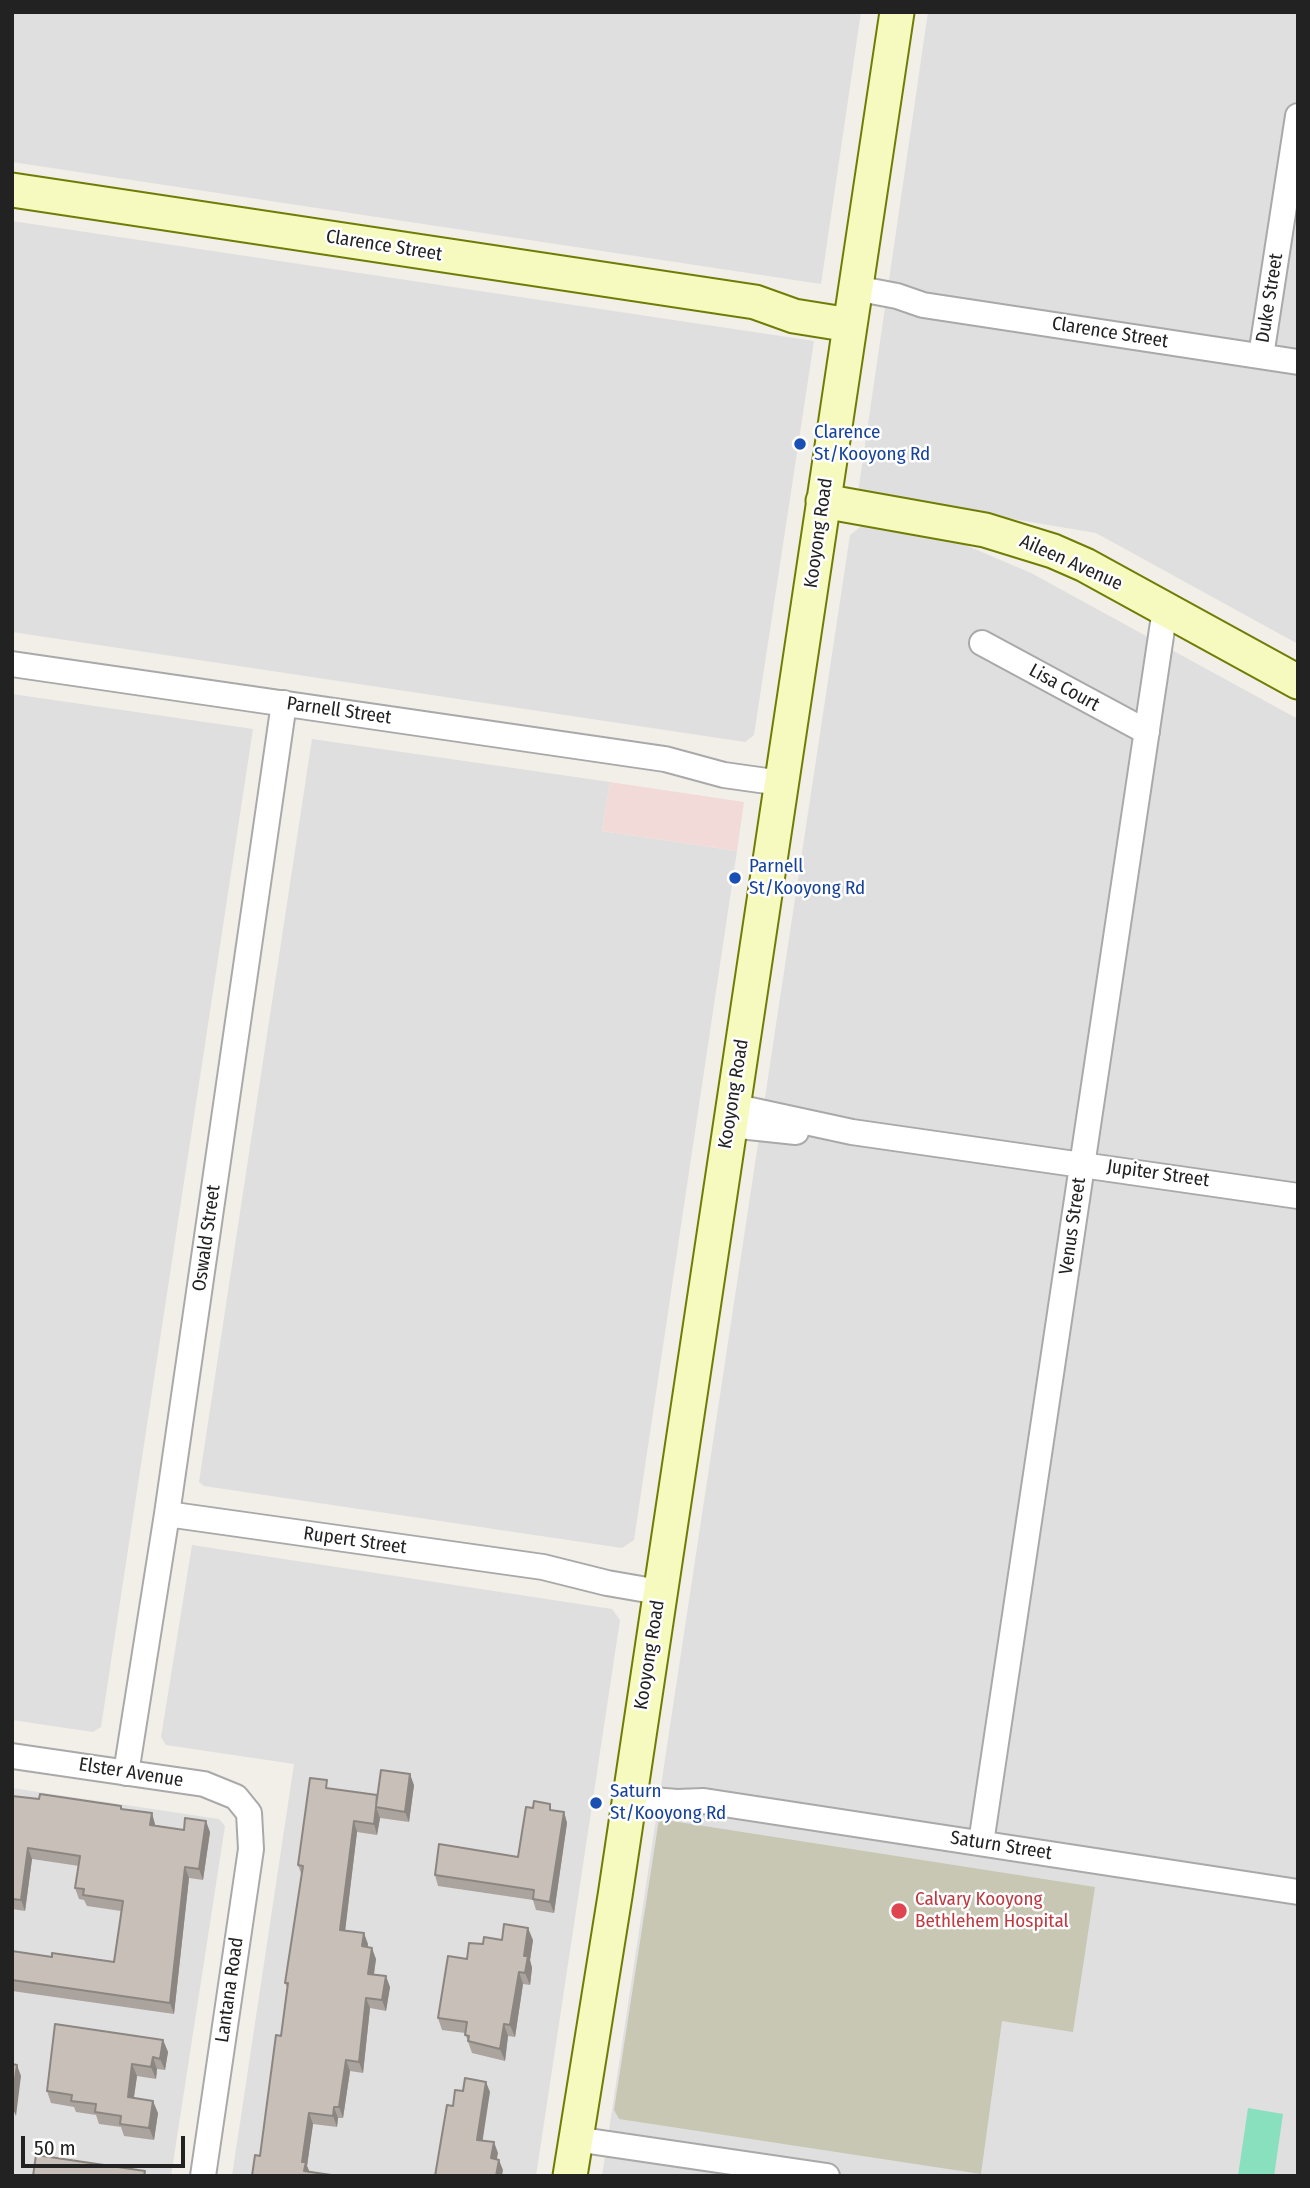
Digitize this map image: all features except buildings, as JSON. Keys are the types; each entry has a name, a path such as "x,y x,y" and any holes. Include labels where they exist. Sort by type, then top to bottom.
{"street":[{"name":"Kooyong Road","path":"570,2176 897,12"},
{"name":"Duke Street","path":"1262,356 1298,116"},
{"name":"Clarence Street","path":"12,190 755,302 796,298 853,306 895,308 923,305 1298,362"},
{"name":"Aileen Avenue","path":"823,501 1020,539 1085,565 1298,682"},
{"name":"Venus Street","path":"981,1843 1165,609"},
{"name":"Lisa Court","path":"982,643 1147,732"},
{"name":"Parnell Street","path":"12,664 665,760 726,760 782,775"},
{"name":"Oswald Street","path":"126,1773 167,1514 284,703"},
{"name":"Jupiter Street","path":"731,1115 794,1116 852,1132 1298,1196"},
{"name":"Rupert Street","path":"167,1514 542,1567 610,1569 660,1584"},
{"name":"Elster Avenue","path":"12,1756 223,1790 244,1805"},
{"name":"Saturn Street","path":"630,1790 677,1802 704,1801 1298,1892"},
{"name":"Lantana Road","path":"203,2176 251,1849 252,1822 244,1805"},
{"path":"575,2139 827,2176"}],"shaded area":[{"path":"12,12 861,12 821,284 12,162"},
{"path":"928,12 1298,12 1298,644 1096,533 858,493"},
{"path":"12,221 814,341 754,735 745,742 12,632"},
{"path":"863,525 949,538 1031,573 1298,719 1298,2176 602,2176 850,535"},
{"path":"12,694 253,729 101,1727 93,1732 12,1720"},
{"path":"312,739 610,782 602,831 737,851 634,1540 622,1548 204,1486 199,1482"},
{"path":"610,782 744,802 737,851 602,831"},
{"path":"192,1545 612,1609 620,1620 536,2176 232,2176 294,1764 166,1745 161,1737"},
{"path":"12,1788 219,1819 225,1826 171,2176 12,2176"},
{"path":"659,1819 1095,1887 1073,2032 1002,2021 981,2174 619,2119 614,2110"}],"green space":[{"path":"1248,2108 1283,2114 1274,2176 1238,2176"}],"place":[{"name":"Clarence St/Kooyong Rd","path":"800,444"},
{"name":"Parnell St/Kooyong Rd","path":"735,878"},
{"name":"Saturn St/Kooyong Rd","path":"596,1803"},
{"name":"Calvary Kooyong Bethlehem Hospital","path":"899,1911"}]}
